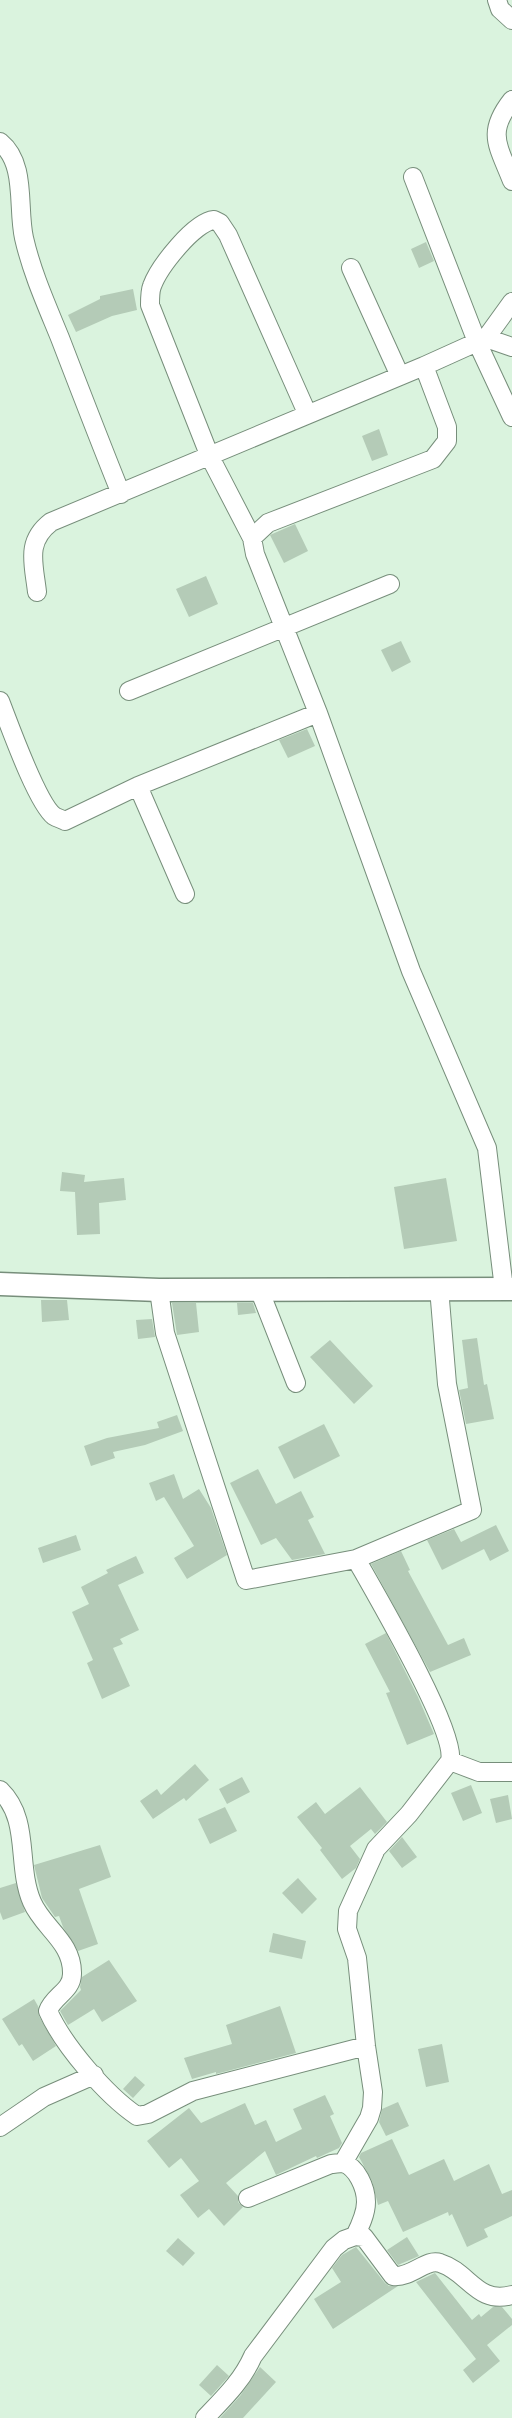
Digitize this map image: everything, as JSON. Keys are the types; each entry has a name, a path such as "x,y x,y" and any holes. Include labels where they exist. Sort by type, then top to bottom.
{"main road":[{"path":"0,1284 159,1290 508,1289"}],"street":[{"path":"497,0 500,9 512,20"},
{"path":"512,100 501,114 496,132 512,181"},
{"path":"0,142 10,151 16,165 20,220 35,276 121,494"},
{"path":"413,177 512,417"},
{"path":"307,413 228,235 220,223 214,220 202,223 158,272 151,288 150,305 210,457 252,538 255,554 282,627 318,713 412,971 487,1148 508,1289"},
{"path":"351,268 400,376"},
{"path":"37,592 33,547 36,537 51,522 210,457 307,413 424,366 481,340 512,302"},
{"path":"481,340 512,347"},
{"path":"252,538 268,523 433,459 447,441 447,427 424,366"},
{"path":"128,691 390,584"},
{"path":"0,701 40,795 54,815 65,821 73,819 138,786 318,713"},
{"path":"138,786 185,894"},
{"path":"159,1290 165,1333 246,1580 356,1559 472,1510 447,1384 439,1288"},
{"path":"259,1289 296,1383"},
{"path":"343,2163 372,2108 373,2092 357,1958 347,1929 348,1911 376,1849 409,1814 450,1761 452,1754 450,1743 439,1717 392,1622 356,1559"},
{"path":"450,1761 479,1772 512,1772"},
{"path":"0,1790 16,1813 21,1833 23,1873 31,1901 38,1914 60,1938 73,1973 71,1983 63,1994 51,2003 48,2011 53,2022 94,2075 125,2108 137,2116 148,2114 193,2091 366,2046"},
{"path":"0,2127 44,2097 94,2075"},
{"path":"248,2198 331,2164 343,2163 354,2170 363,2184 366,2202 362,2220 355,2236"},
{"path":"205,2418 235,2387 253,2356 326,2258 344,2240 355,2236 364,2237 393,2276 403,2277 428,2263 439,2262 488,2296 500,2298 512,2295"}],"building":[{"path":"426,242 434,261 419,268 411,249"},
{"path":"133,289 137,310 112,316 76,332 68,315 100,299 100,296"},
{"path":"379,429 388,455 372,461 362,436"},
{"path":"295,524 308,551 284,563 270,535"},
{"path":"206,576 218,604 189,617 176,589"},
{"path":"401,641 411,662 392,672 381,650"},
{"path":"307,729 315,746 288,758 279,740"},
{"path":"62,1172 85,1175 84,1182 124,1178 126,1200 99,1203 100,1234 77,1235 75,1192 60,1191"},
{"path":"446,1178 457,1241 404,1249 394,1187"},
{"path":"41,1300 67,1300 69,1320 42,1322"},
{"path":"172,1303 196,1303 199,1332 177,1335"},
{"path":"237,1303 253,1303 256,1313 238,1315"},
{"path":"152,1319 155,1337 138,1339 136,1320"},
{"path":"477,1338 484,1385 487,1384 494,1419 466,1424 459,1390 468,1388 462,1340"},
{"path":"330,1340 373,1386 354,1404 310,1357"},
{"path":"177,1415 183,1431 145,1445 113,1452 115,1458 91,1466 84,1446 107,1438 159,1428 157,1422"},
{"path":"324,1424 340,1456 294,1479 278,1447"},
{"path":"258,1469 276,1504 301,1491 314,1517 308,1520 325,1554 292,1560 276,1538 261,1545 230,1483"},
{"path":"174,1474 183,1499 199,1489 211,1508 227,1555 187,1579 174,1558 194,1546 164,1497 156,1501 149,1483"},
{"path":"496,1525 509,1551 490,1561 484,1549 442,1570 427,1540 454,1529 461,1542"},
{"path":"76,1535 81,1550 43,1563 38,1548"},
{"path":"401,1551 410,1570 408,1571 448,1645 464,1638 471,1655 430,1672 371,1564"},
{"path":"136,1556 144,1573 118,1585 139,1630 120,1639 123,1644 113,1648 130,1686 102,1699 87,1663 93,1660 72,1612 89,1604 81,1587 108,1573 106,1570"},
{"path":"386,1633 434,1734 407,1745 386,1693 390,1692 365,1644"},
{"path":"195,1764 209,1780 186,1801 184,1798 153,1819 140,1801 157,1789 161,1795"},
{"path":"242,1777 250,1792 227,1804 219,1789"},
{"path":"471,1785 482,1813 463,1821 451,1793"},
{"path":"360,1787 387,1822 375,1834 371,1829 350,1846 360,1859 356,1868 342,1879 320,1850 322,1848 297,1817 316,1802 325,1814"},
{"path":"508,1795 512,1819 496,1823 490,1799"},
{"path":"225,1807 237,1831 210,1844 198,1819"},
{"path":"402,1837 417,1857 402,1868 389,1851"},
{"path":"100,1845 111,1877 79,1889 98,1944 78,1951 63,1927 59,1916 55,1917 42,1898 34,1865"},
{"path":"298,1878 317,1899 302,1914 282,1893"},
{"path":"16,1883 25,1912 3,1920 0,1912 0,1888"},
{"path":"273,1933 306,1941 302,1959 269,1952"},
{"path":"109,1960 137,2001 102,2022 94,2009 68,2025 60,2011 81,1990 82,1977"},
{"path":"34,1999 38,2006 39,2016 56,2046 33,2061 22,2044 19,2046 2,2019"},
{"path":"280,2006 296,2053 192,2079 184,2058 232,2044 226,2025"},
{"path":"442,2044 449,2082 426,2087 418,2049"},
{"path":"135,2076 145,2085 133,2098 123,2089"},
{"path":"325,2095 334,2114 330,2116 342,2143 339,2148 317,2158 316,2156 276,2175 265,2151 226,2183 238,2196 238,2202 243,2207 224,2226 209,2209 198,2218 180,2195 199,2181 181,2158 169,2168 147,2141 189,2108 201,2123 245,2103 255,2125 266,2120 276,2142 302,2129 293,2109"},
{"path":"398,2102 409,2126 386,2136 379,2122 382,2109"},
{"path":"392,2139 409,2175 444,2159 454,2181 489,2164 502,2194 512,2190 512,2216 484,2229 488,2237 467,2247 452,2214 449,2216 448,2212 403,2232 388,2201 378,2205 372,2181 359,2157 361,2153"},
{"path":"407,2237 419,2256 398,2265 387,2250"},
{"path":"178,2238 195,2253 183,2266 166,2251"},
{"path":"356,2247 385,2283 389,2286 398,2286 333,2329 314,2299 341,2282 332,2268 342,2255"},
{"path":"435,2273 472,2320 479,2314 481,2317 493,2307 502,2307 512,2319 512,2325 487,2345 500,2361 473,2383 463,2370 476,2359 416,2282"},
{"path":"217,2365 229,2376 211,2396 199,2385"},
{"path":"260,2367 276,2382 243,2418 220,2418 240,2396"}]}
